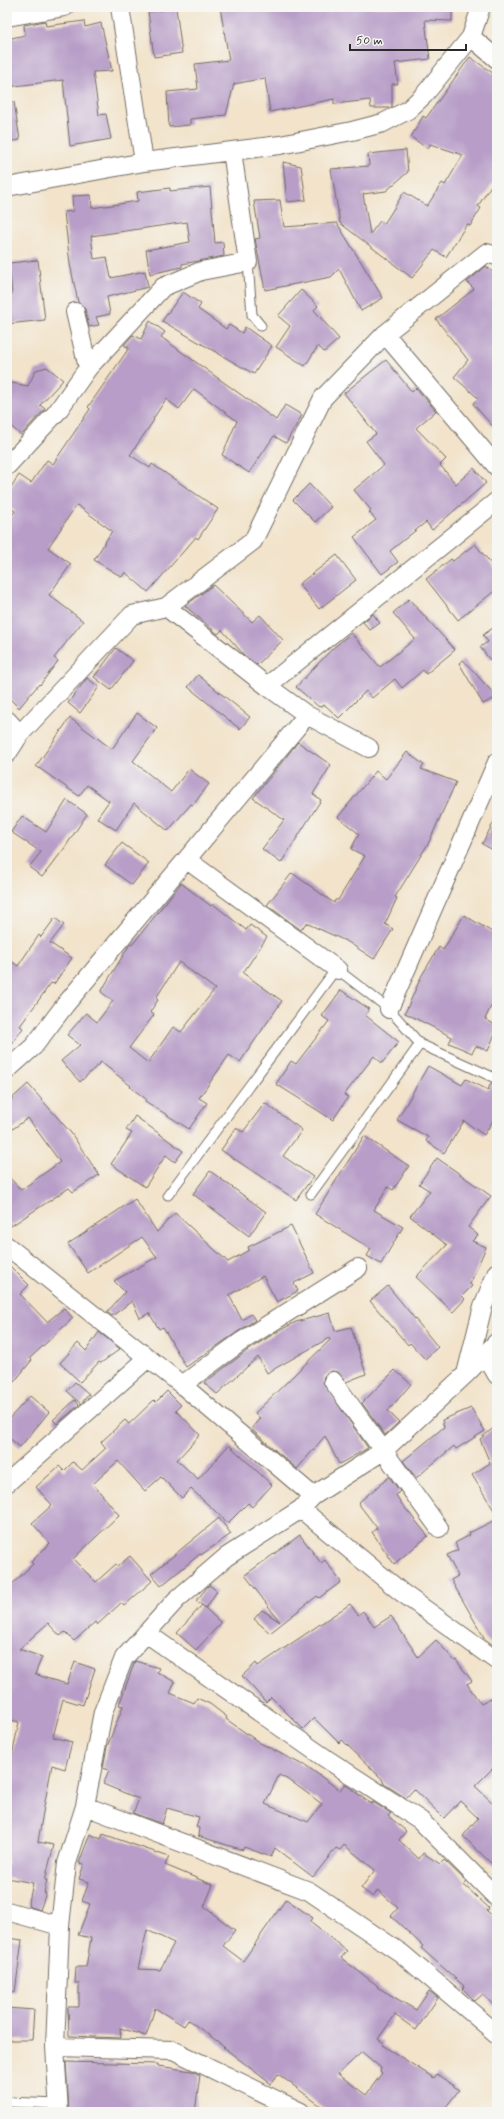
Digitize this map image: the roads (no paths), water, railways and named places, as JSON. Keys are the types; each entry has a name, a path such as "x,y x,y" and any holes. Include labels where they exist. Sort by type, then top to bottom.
{"street":[{"path":"7,17 65,7"},
{"path":"120,7 144,162"},
{"path":"7,187 144,162 232,152 352,131 383,123 408,110 424,95 471,37 481,7"},
{"path":"471,37 497,60"},
{"path":"7,466 57,412 88,368 163,287 201,272 248,262 232,152"},
{"path":"7,754 20,734 132,615 166,606 253,541 323,398 385,334 486,252 497,256"},
{"path":"75,312 88,368"},
{"path":"385,334 497,468"},
{"path":"267,686 497,501"},
{"path":"166,606 267,686 307,715 369,748"},
{"path":"7,1070 34,1046 65,1005 307,715"},
{"path":"7,720 20,734"},
{"path":"389,1009 497,762"},
{"path":"187,860 338,970"},
{"path":"7,1246 182,1385 307,1502 400,1592 497,1662"},
{"path":"182,1385 242,1341 358,1268"},
{"path":"466,1374 483,1306 497,1272"},
{"path":"58,2108 56,2046 60,1926 67,1863 85,1806 102,1712 124,1658 176,1600 226,1557 383,1451 466,1374 491,1348"},
{"path":"491,1348 497,1375"},
{"path":"7,1483 148,1358"},
{"path":"333,1381 439,1528"},
{"path":"146,1633 325,1758 420,1820 497,1898"},
{"path":"85,1806 309,1891 400,1953 497,2034"},
{"path":"7,1911 60,1926"},
{"path":"56,2046 173,2050 301,2112"}],"lane":[{"path":"248,262 252,315 260,326"},
{"path":"168,1195 332,973 338,970 389,1009 420,1044 497,1079"},
{"path":"311,1194 420,1044"},
{"path":"7,2102 58,2108"}]}
